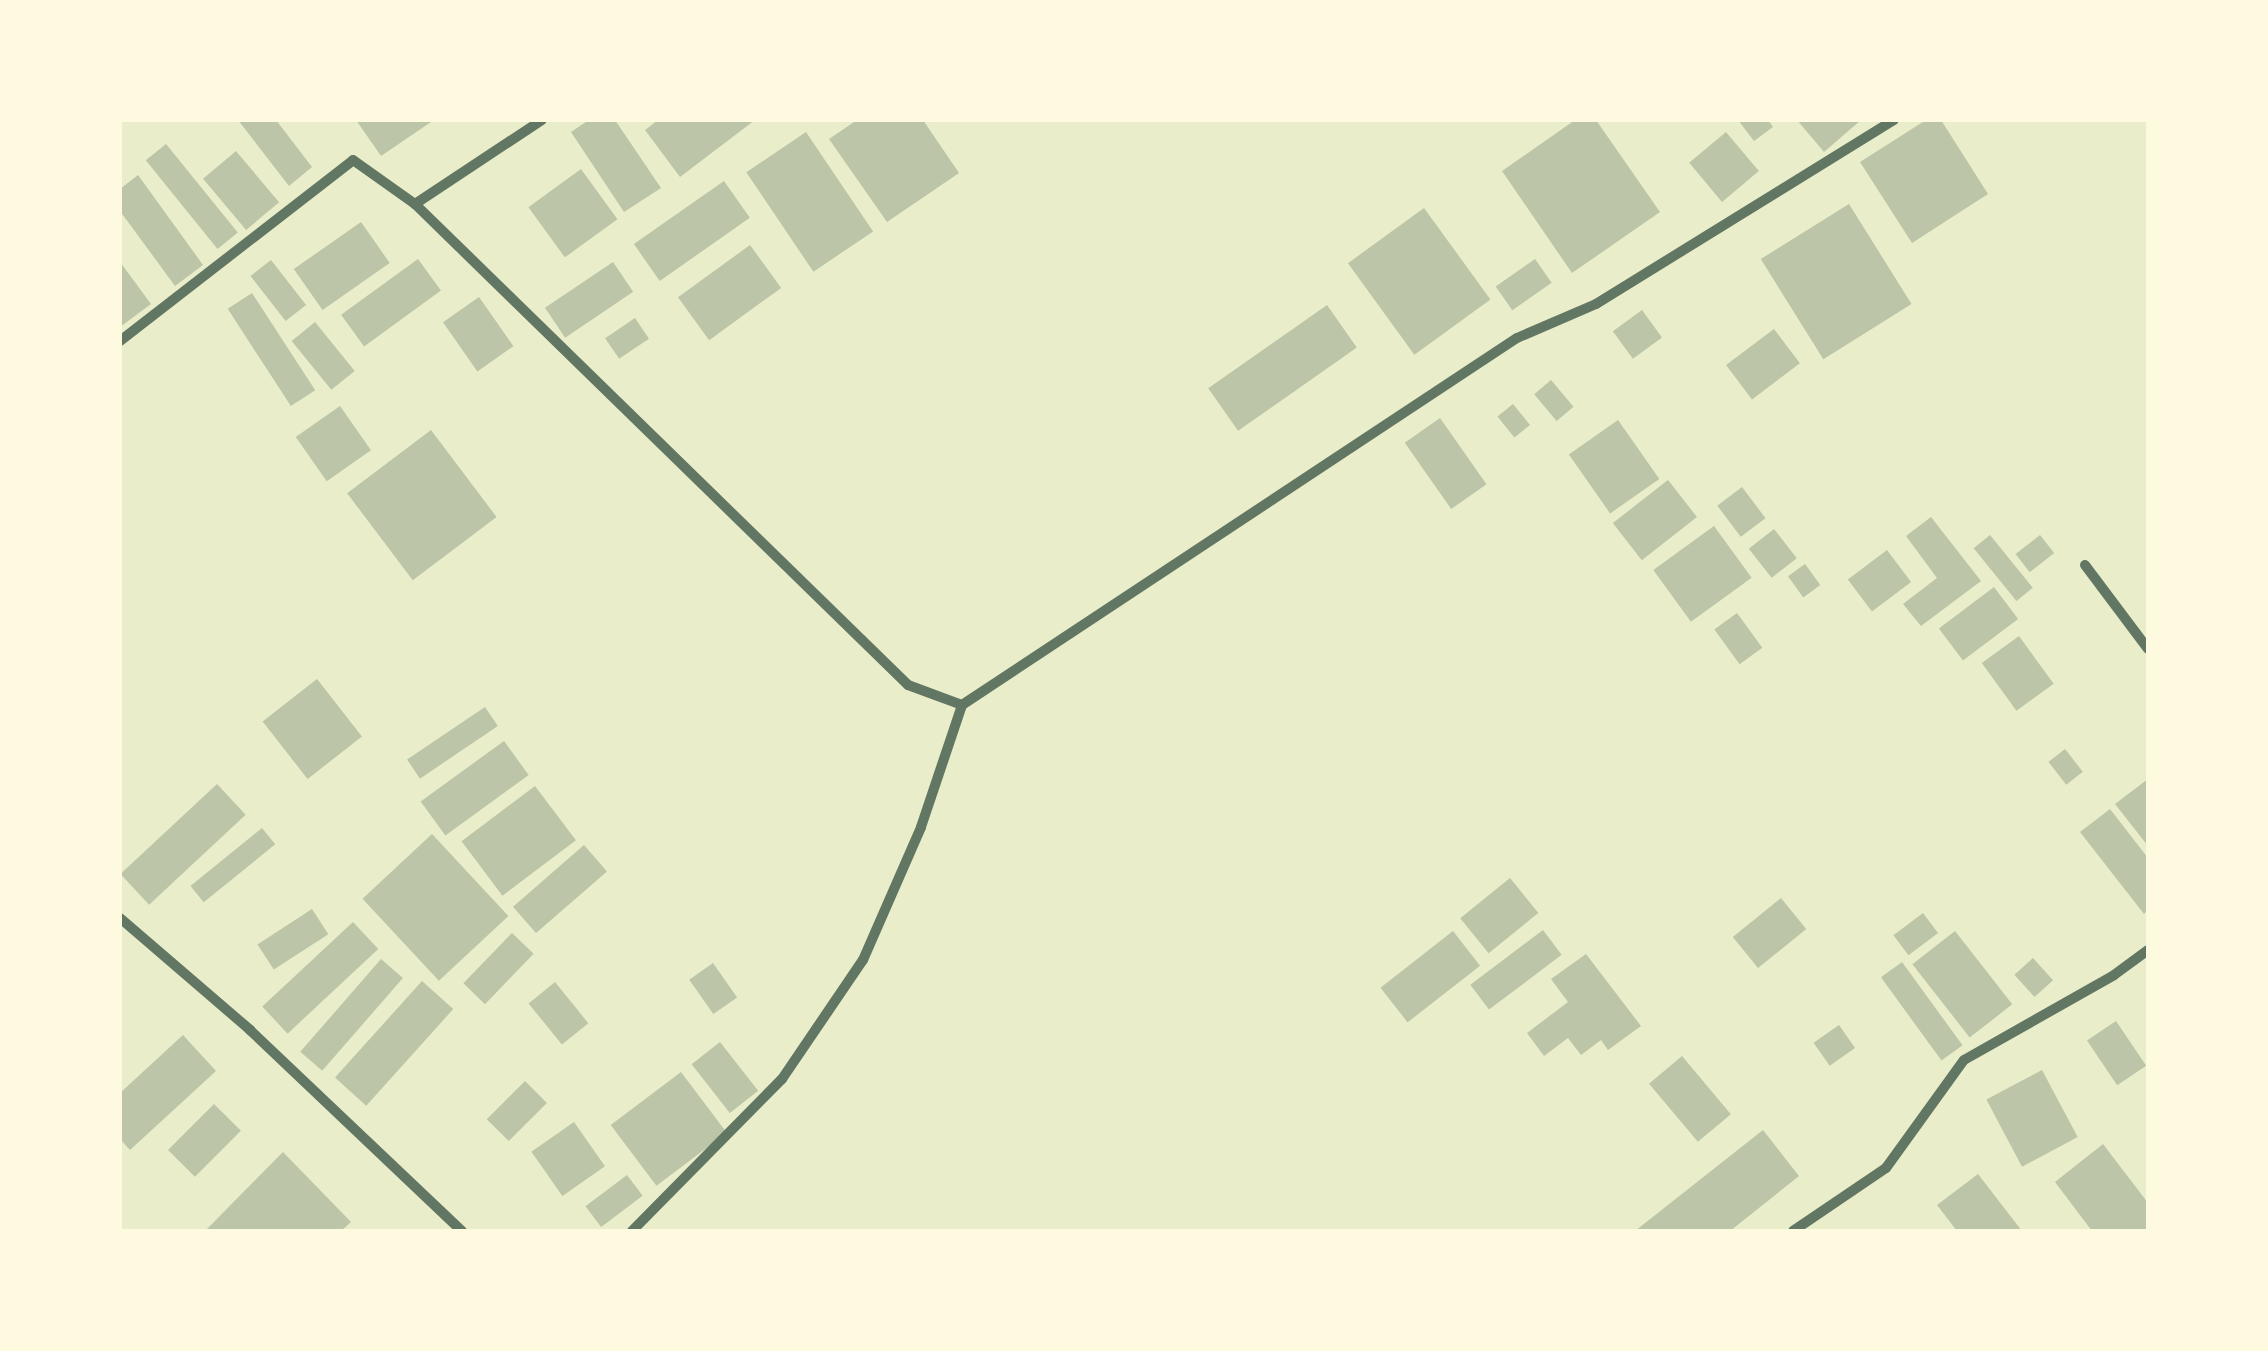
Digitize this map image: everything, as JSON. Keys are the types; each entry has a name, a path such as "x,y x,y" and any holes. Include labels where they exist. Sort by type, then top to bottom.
{"street":[{"path":"415,204 542,120"},
{"path":"632,1231 782,1078 863,960 921,828 962,705 1517,338 1596,304 1894,120"},
{"path":"120,342 353,160 415,204 908,685 962,705"},
{"path":"2084,564 2148,649"},
{"path":"120,918 250,1030 462,1231"},
{"path":"1793,1231 1886,1168 1964,1060 2114,975 2148,950"}],"building":[{"path":"238,120 276,120 312,167 289,186"},
{"path":"356,120 434,120 381,156"},
{"path":"589,120 615,120 661,188 624,212 571,132"},
{"path":"658,120 755,120 680,177 645,130"},
{"path":"857,120 923,120 959,173 887,222 829,139"},
{"path":"1575,120 1596,120 1660,212 1572,273 1502,171"},
{"path":"1738,120 1768,120 1773,127 1754,141"},
{"path":"1797,120 1861,120 1824,152"},
{"path":"1926,120 1941,120 1988,194 1912,243 1860,162"},
{"path":"806,132 873,231 813,272 746,172"},
{"path":"1726,132 1759,171 1722,202 1689,163"},
{"path":"166,144 238,233 218,249 146,160"},
{"path":"236,151 279,202 246,230 203,179"},
{"path":"581,169 617,219 565,257 528,207"},
{"path":"138,175 203,265 175,286 120,211 120,189"},
{"path":"724,181 750,218 660,281 634,244"},
{"path":"1849,204 1912,304 1823,359 1761,259"},
{"path":"1424,208 1490,299 1414,355 1348,263"},
{"path":"361,222 390,263 323,310 294,269"},
{"path":"750,245 781,288 709,340 678,297"},
{"path":"418,259 441,291 364,346 341,315"},
{"path":"1535,259 1552,283 1512,310 1496,287"},
{"path":"271,260 306,305 286,321 251,276"},
{"path":"120,262 151,304 120,327"},
{"path":"613,262 633,292 565,338 545,308"},
{"path":"252,293 315,390 291,406 228,309"},
{"path":"479,297 513,346 477,371 443,322"},
{"path":"1327,305 1357,348 1238,431 1208,388"},
{"path":"1642,310 1662,338 1633,359 1613,331"},
{"path":"635,318 649,339 619,359 605,338"},
{"path":"315,322 355,371 331,390 292,341"},
{"path":"1774,329 1800,363 1752,399 1726,365"},
{"path":"1551,380 1573,407 1557,421 1534,394"},
{"path":"1513,404 1530,425 1514,438 1497,417"},
{"path":"340,406 371,450 327,481 296,437"},
{"path":"1440,418 1486,484 1451,509 1405,443"},
{"path":"1618,420 1659,479 1610,513 1569,454"},
{"path":"431,430 497,517 413,580 347,493"},
{"path":"1668,480 1697,517 1642,560 1613,523"},
{"path":"1742,487 1765,518 1741,537 1717,506"},
{"path":"1931,517 1981,581 1921,626 1903,604 1937,578 1906,536"},
{"path":"1714,526 1752,578 1691,622 1653,570"},
{"path":"1774,529 1797,558 1772,578 1749,549"},
{"path":"1990,535 2033,588 2016,601 1974,548"},
{"path":"2040,535 2054,553 2030,572 2016,554"},
{"path":"1887,550 1911,582 1872,611 1848,579"},
{"path":"1805,564 1820,585 1803,597 1788,576"},
{"path":"1994,587 2018,619 1963,660 1939,629"},
{"path":"1737,613 1762,648 1740,664 1714,629"},
{"path":"2019,636 2054,684 2016,711 1982,663"},
{"path":"317,679 362,737 308,779 263,721"},
{"path":"485,707 498,726 420,779 407,760"},
{"path":"504,741 529,775 445,836 421,802"},
{"path":"2065,749 2083,772 2066,785 2048,762"},
{"path":"2148,779 2148,846 2115,804"},
{"path":"217,784 246,815 149,905 120,874"},
{"path":"535,786 576,840 502,896 462,841"},
{"path":"2110,809 2148,858 2148,910 2144,914 2080,832"},
{"path":"262,828 275,844 204,902 191,886"},
{"path":"432,834 508,916 439,981 363,899"},
{"path":"584,845 607,871 536,933 513,907"},
{"path":"1510,878 1538,913 1489,953 1460,918"},
{"path":"1781,898 1806,929 1758,968 1733,937"},
{"path":"312,909 328,934 274,970 257,944"},
{"path":"1923,913 1938,933 1908,955 1893,935"},
{"path":"353,922 378,949 288,1034 262,1007"},
{"path":"1543,930 1562,955 1489,1010 1470,985"},
{"path":"1453,931 1480,966 1408,1022 1381,988"},
{"path":"1955,931 2012,1004 1970,1038 1912,964"},
{"path":"512,933 534,954 485,1004 463,983"},
{"path":"1586,954 1641,1026 1608,1050 1601,1040 1581,1055 1568,1038 1544,1056 1527,1033 1568,1002 1551,979"},
{"path":"2033,958 2053,980 2034,997 2014,975"},
{"path":"381,959 403,978 322,1071 300,1052"},
{"path":"1902,962 1963,1045 1942,1061 1881,977"},
{"path":"713,963 737,997 713,1014 689,980"},
{"path":"422,981 453,1009 366,1106 335,1078"},
{"path":"555,982 588,1023 562,1045 529,1003"},
{"path":"2116,1021 2146,1066 2117,1085 2087,1041"},
{"path":"1839,1025 1855,1048 1830,1066 1814,1043"},
{"path":"183,1035 216,1071 130,1150 120,1139 120,1093"},
{"path":"720,1042 758,1091 730,1113 692,1064"},
{"path":"1682,1056 1731,1114 1698,1142 1649,1084"},
{"path":"2042,1070 2078,1137 2022,1167 1986,1100"},
{"path":"681,1072 727,1133 656,1186 611,1125"},
{"path":"525,1081 547,1103 509,1141 487,1119"},
{"path":"214,1104 241,1131 195,1177 168,1150"},
{"path":"574,1122 605,1166 562,1196 531,1152"},
{"path":"1763,1130 1799,1176 1730,1231 1635,1231"},
{"path":"2103,1144 2148,1203 2148,1231 2092,1231 2055,1182"},
{"path":"283,1152 351,1222 341,1231 205,1231"},
{"path":"1978,1174 2022,1231 1957,1231 1937,1205"},
{"path":"627,1175 643,1196 601,1227 585,1206"}]}
